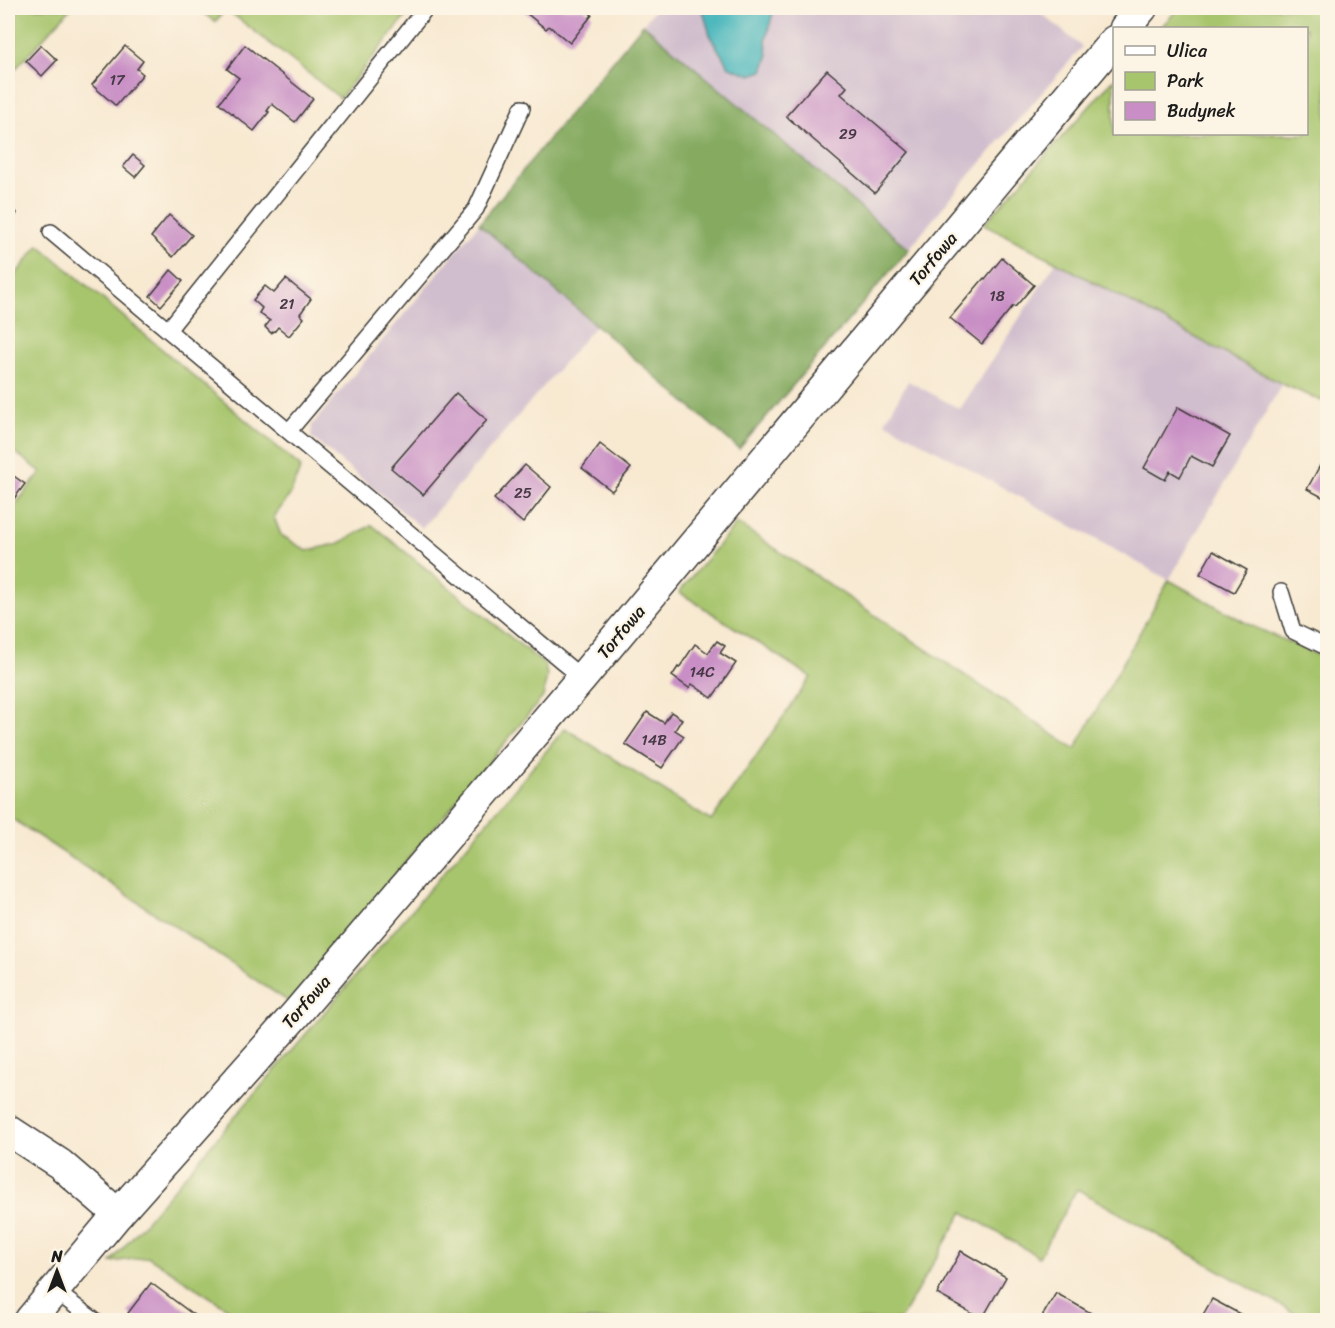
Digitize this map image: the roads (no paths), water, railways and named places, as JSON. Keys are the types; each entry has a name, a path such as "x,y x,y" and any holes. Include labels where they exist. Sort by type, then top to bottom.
{"street":[{"path":"1126,27 1142,8"},
{"name":"Torfowa","path":"30,1320 118,1214 295,1015 582,678 1113,42"},
{"path":"8,1130 60,1164 118,1214"}],"lane":[{"path":"168,330 426,8"},
{"path":"289,431 476,209 522,108"},
{"path":"51,232 582,678"},
{"path":"1281,592 1293,631 1328,648"},
{"path":"55,1291 94,1320"}],"water":[{"path":"702,8 774,8 766,40 768,57 763,71 751,75 729,67 711,38"}]}
